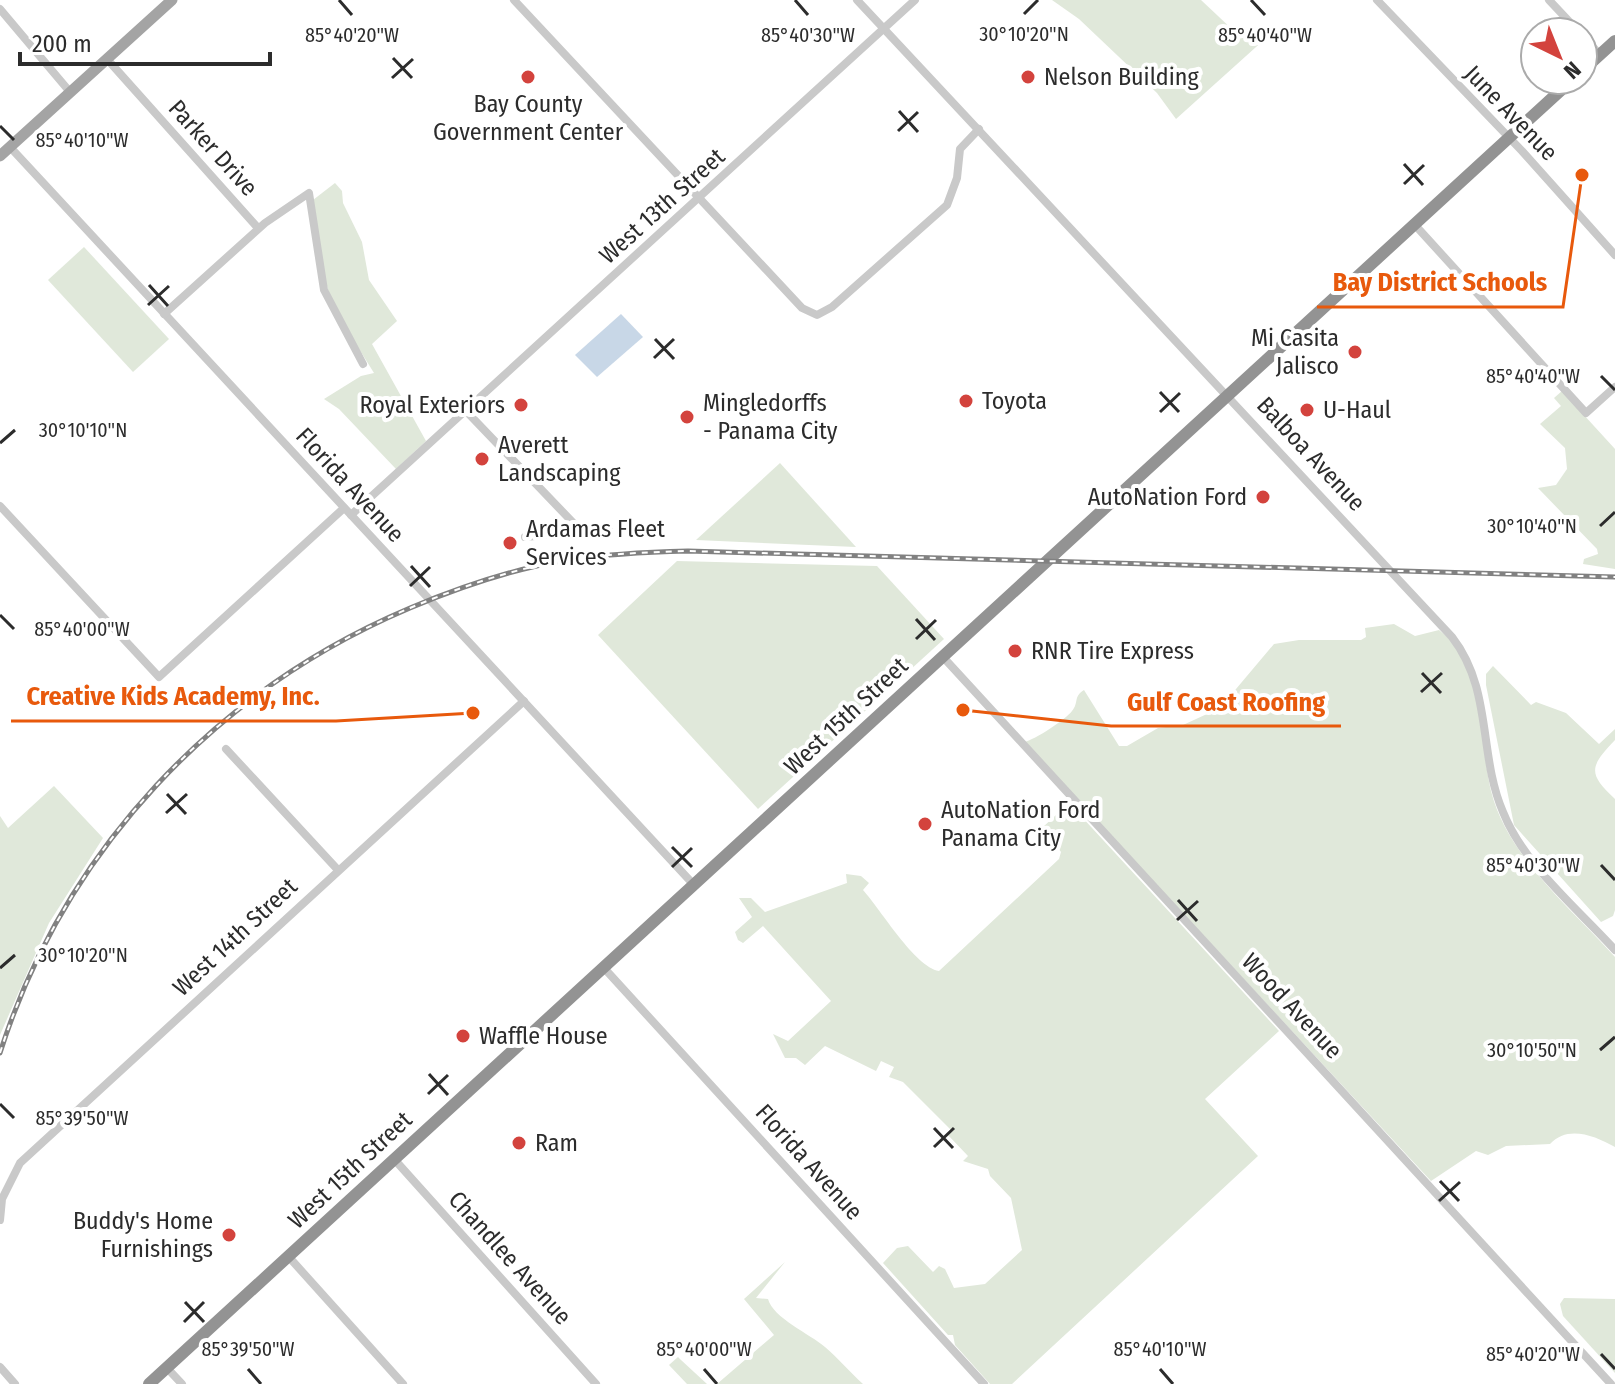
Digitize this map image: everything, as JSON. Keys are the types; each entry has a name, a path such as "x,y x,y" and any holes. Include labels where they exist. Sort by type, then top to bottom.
{"highway":[{"path":"1600,55 1615,41"},
{"name":"West 15th Street","path":"149,1384 1555,96"}],"main road":[{"path":"5,152 172,0"}],"street":[{"path":"514,0 802,308 817,315 832,307 947,205 957,178 960,149 979,129"},
{"name":"Balboa Avenue","path":"857,0 1229,395 1461,649 1479,689 1494,783 1509,826 1535,861 1615,950"},
{"name":"West 13th Street","path":"351,515 915,0"},
{"name":"June Avenue","path":"1377,0 1615,255"},
{"path":"1549,0 1564,16"},
{"path":"0,9 70,92"},
{"name":"Parker Drive","path":"107,59 258,228"},
{"name":"Florida Avenue","path":"5,152 164,314 694,885"},
{"path":"164,314 258,228 309,193 324,290 363,364"},
{"path":"1415,225 1586,413 1615,387"},
{"path":"466,411 581,531"},
{"path":"0,506 159,677 344,508"},
{"path":"525,537 609,529"},
{"name":"Wood Avenue","path":"943,657 1611,1384"},
{"name":"West 14th Street","path":"0,1220 2,1199 20,1163 524,701"},
{"path":"226,749 338,870"},
{"name":"Florida Avenue","path":"604,968 984,1384"},
{"name":"Chandlee Avenue","path":"394,1159 596,1384"},
{"path":"288,1256 403,1384"},
{"path":"0,1367 15,1384"},
{"path":"167,1368 182,1384"}],"shaded area":[{"path":"1052,0 1201,0 1235,32 1266,38 1176,119 1157,93 1079,19"},
{"path":"335,183 342,191 343,203 362,242 369,280 397,321 372,344 426,441 396,469 339,409 324,399 361,376 374,373 333,307 325,279 313,200"},
{"path":"84,247 169,339 133,372 48,280"},
{"path":"1562,391 1615,449 1615,569 1583,564 1584,559 1598,554 1597,549 1538,488 1556,485 1567,469 1565,448 1540,424 1561,406 1554,398"},
{"path":"780,463 856,547 696,540"},
{"path":"677,561 877,566 944,639 758,809 598,635"},
{"path":"1394,624 1415,636 1439,630 1454,645 1473,683 1487,771 1499,815 1542,880 1615,957 1615,1147 1590,1136 1572,1133 1550,1144 1506,1146 1488,1155 1476,1151 1431,1181 1024,742 1069,715 1078,695 1084,690 1119,746 1127,746 1158,728 1183,725 1220,708 1274,644 1299,640 1361,640 1366,637 1365,628"},
{"path":"1493,666 1531,705 1536,702 1566,713 1599,744 1615,729 1615,740 1596,764 1595,771 1600,783 1615,799 1615,910 1613,916 1601,922 1514,825 1486,685 1486,674"},
{"path":"54,786 103,838 49,923 0,1035 0,816 8,828"},
{"path":"1069,803 1279,1031 1205,1099 1258,1156 1012,1384 990,1384 955,1345 953,1335 948,1335 883,1263 897,1248 908,1246 933,1272 939,1266 945,1269 954,1288 985,1284 1022,1250 1011,1198 990,1176 988,1169 963,1161 968,1156 947,1134 951,1130 903,1082 889,1077 894,1067 881,1061 876,1071 825,1046 805,1065 796,1058 785,1058 773,1034 788,1041 831,1001 763,926 743,943 738,940 735,932 752,917 739,898 751,898 765,912 847,883 846,874 861,876 869,883 863,890 899,936 920,959 939,971 1059,859 1061,852 1043,827"},
{"path":"785,1262 756,1298 768,1299 777,1313 825,1347 863,1384 717,1384 774,1335 744,1299"},
{"path":"1564,1298 1615,1299 1615,1373 1563,1316 1560,1304"},
{"path":"678,1357 707,1384 687,1384 669,1365"}],"water":[{"path":"621,314 643,337 597,377 575,355"}],"railway":[{"path":"0,1053 28,979 64,910 107,845 156,786 212,732 273,684 339,642 410,608 506,574 582,558 688,551 1615,577"}],"place":[{"name":"Bay County Government Center","path":"528,77"},
{"name":"Nelson Building","path":"1028,77"},
{"name":"Bay District Schools","path":"1582,175"},
{"name":"Mi Casita Jalisco","path":"1355,352"},
{"name":"Toyota","path":"966,401"},
{"name":"Royal Exteriors","path":"521,405"},
{"name":"U-Haul","path":"1307,410"},
{"name":"Mingledorffs - Panama City","path":"687,417"},
{"name":"Averett Landscaping","path":"482,459"},
{"name":"AutoNation Ford","path":"1263,497"},
{"name":"Ardamas Fleet Services","path":"510,543"},
{"name":"RNR Tire Express","path":"1015,651"},
{"name":"Gulf Coast Roofing","path":"963,710"},
{"name":"Creative Kids Academy, Inc.","path":"473,713"},
{"name":"AutoNation Ford Panama City","path":"925,824"},
{"name":"Waffle House","path":"463,1036"},
{"name":"Ram","path":"519,1143"},
{"name":"Buddy's Home Furnishings","path":"229,1235"}]}
